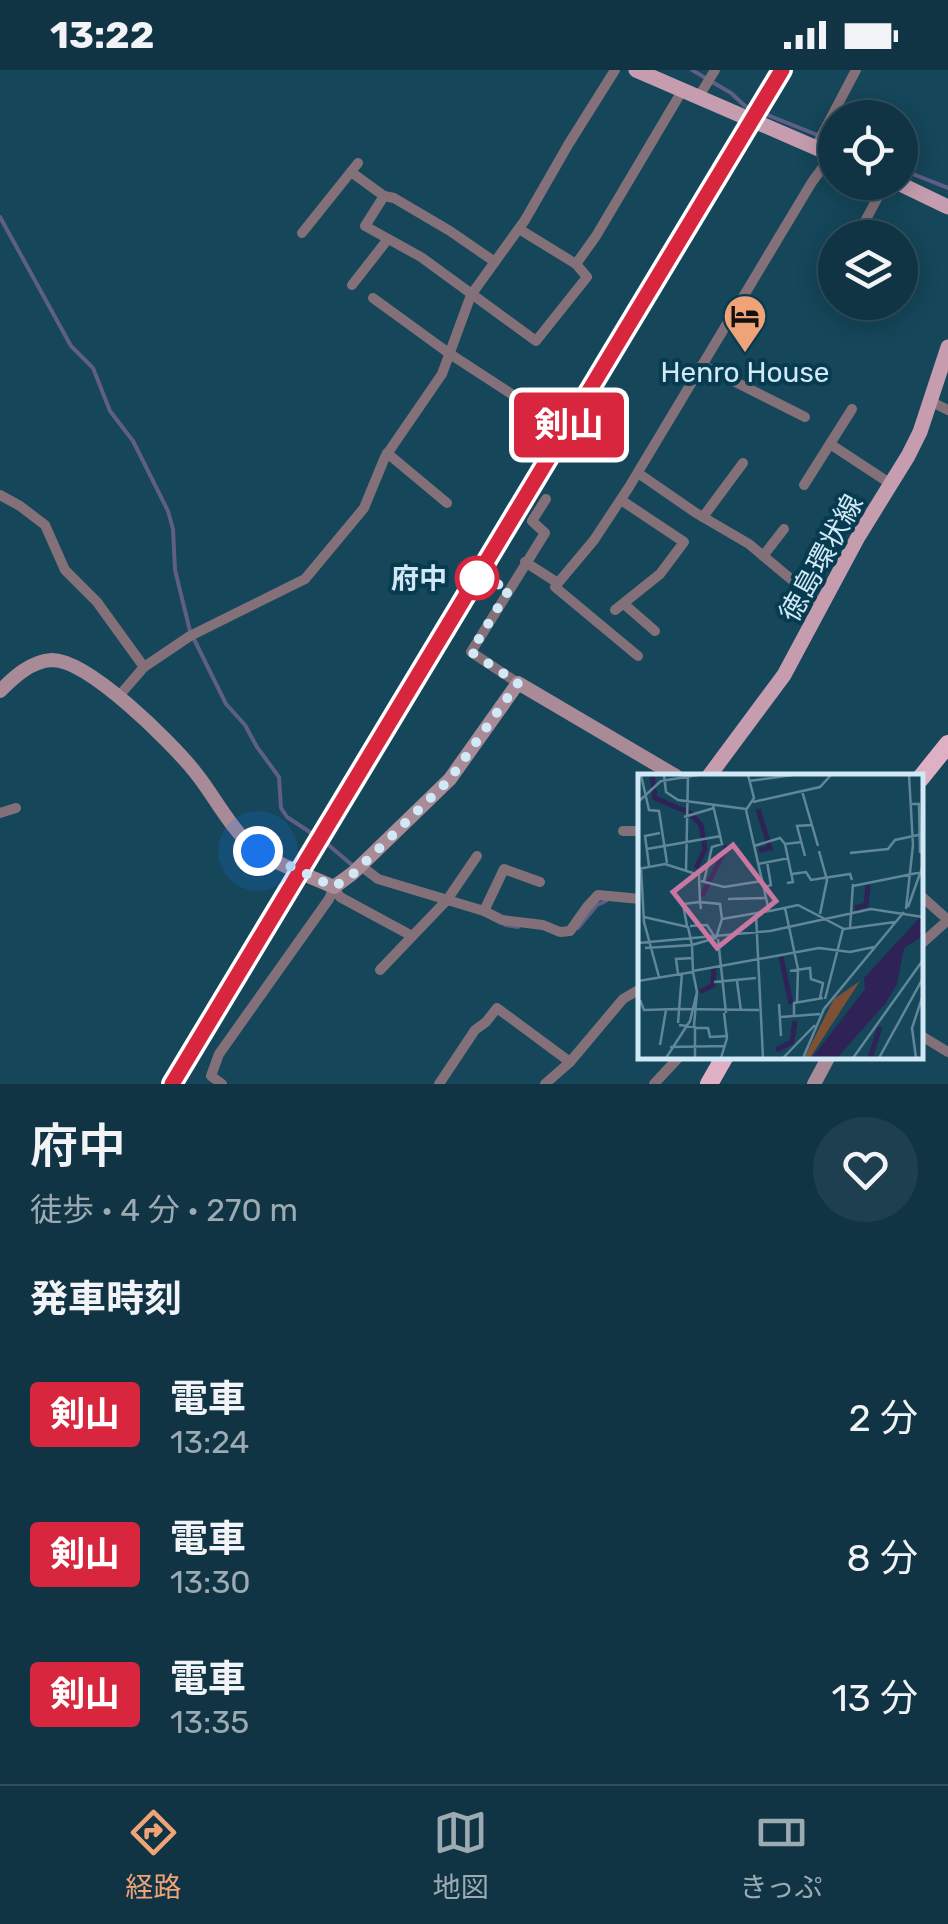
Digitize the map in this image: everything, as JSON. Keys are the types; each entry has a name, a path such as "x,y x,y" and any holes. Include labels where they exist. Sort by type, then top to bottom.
{"highway":[{"path":"923,775 948,744"},
{"path":"709,1084 723,1059"}],"main road":[{"path":"636,70 690,94 818,140"},
{"path":"918,193 948,207"},
{"name":"徳島環状線","path":"710,774 784,675 920,432 948,347"},
{"path":"0,691 35,663 53,660 75,667 119,696 194,771 246,841 258,851 334,887 361,866 450,779 518,683 673,774"},
{"path":"814,1084 827,1059"}],"street":[{"path":"119,696 144,668 192,634 305,579 364,508 387,454 442,374 472,294 519,229 615,70"},
{"path":"835,100 841,86 856,70"},
{"path":"576,264 690,94 712,76"},
{"path":"311,229 355,167 384,196 394,198 495,262"},
{"path":"525,562 558,583 594,540 818,174"},
{"path":"384,196 365,226 421,257 536,341 588,277 576,264 519,229"},
{"path":"352,286 388,239"},
{"path":"373,298 516,397"},
{"path":"702,365 805,417"},
{"path":"930,401 948,410"},
{"path":"804,484 852,409"},
{"path":"830,444 891,484"},
{"path":"387,454 447,503"},
{"path":"703,517 743,463"},
{"path":"638,472 748,544 822,604"},
{"path":"0,495 45,525 66,570 97,602 144,668"},
{"path":"518,683 471,652 544,533 532,521 546,500"},
{"path":"621,500 684,542 660,574 620,607 651,624"},
{"path":"763,556 784,529"},
{"path":"555,587 638,656"},
{"path":"0,813 16,808"},
{"path":"623,831 638,831"},
{"path":"380,970 447,900 477,856"},
{"path":"361,866 378,879 502,920 544,925 560,932 570,930 598,895 638,899"},
{"path":"484,911 504,869 540,882"},
{"path":"334,887 340,896 412,936"},
{"path":"222,1084 210,1076 219,1054 334,887"},
{"path":"923,898 948,920 923,942"},
{"path":"546,1084 623,1000 638,991"},
{"path":"439,1084 475,1030 497,1008 570,1062"},
{"path":"923,1036 948,1052"},
{"path":"654,1084 677,1059"}],"waterway":[{"path":"692,70 745,106 818,135"},
{"path":"918,176 948,188"},
{"path":"0,217 71,346 93,368 110,411 133,441 168,511 175,570 190,631 226,704 245,725 279,777 281,808 287,817 352,865"},
{"path":"578,928 597,905 606,901"},
{"path":"505,925 518,927"}],"railway":[{"path":"172,1084 782,70"}],"train":[{"name":"剣山","path":"172,1084 782,70"}],"place":[{"name":"Henro House","path":"745,354"},
{"name":"府中","path":"477,578"}],"route":[{"path":"258,851 334,887 353,874 450,779 518,683 471,652 510,588 477,578"}]}
